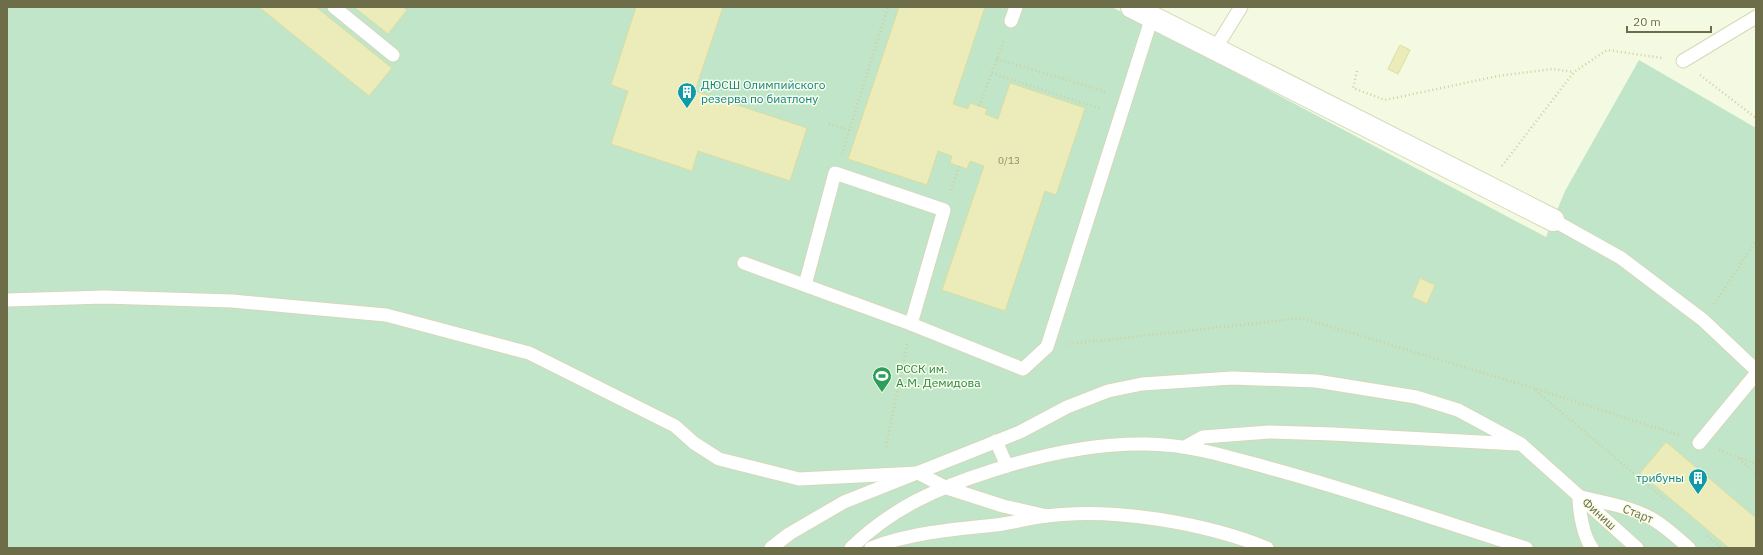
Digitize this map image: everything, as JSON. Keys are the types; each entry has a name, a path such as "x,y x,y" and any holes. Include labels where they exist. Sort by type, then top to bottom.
{"street":[{"path":"1132,7 1553,220"}],"lane":[{"path":"334,7 393,55"},
{"path":"1011,21 1016,7"},
{"path":"1215,49 1241,7"},
{"path":"1682,61 1756,16"},
{"path":"744,263 911,324 1023,369 1047,347 1152,17"},
{"path":"805,285 836,174 944,210 911,324"},
{"path":"1553,220 1621,258 1703,320 1756,370"},
{"path":"7,300 104,297 232,301 386,315 529,353 675,426 694,443 719,459 800,479 918,473 947,488 1003,506 1047,516"},
{"path":"1700,443 1756,374"},
{"name":"Финиш","path":"771,548 789,534 844,502 1020,432 1067,407 1108,391 1142,384 1232,378 1316,381 1416,397 1458,410 1521,444 1637,548"},
{"path":"1185,447 1203,437 1269,432 1521,444"},
{"path":"996,441 1007,466"},
{"path":"851,548 870,529 899,510 926,495 947,488 968,478 1007,466 1064,452 1110,444 1147,444 1185,447 1226,456 1308,478 1526,548"},
{"path":"1579,496 1579,508 1583,525 1592,548"},
{"name":"Старт","path":"1579,496 1615,505 1645,515 1660,523 1689,548"},
{"path":"871,548 904,539 1047,516 1110,515 1154,519 1215,531 1266,548"}],"path":[{"path":"836,174 888,7"},
{"path":"978,106 1011,21"},
{"path":"1486,187 1574,72 1607,50 1682,61 1756,118"},
{"path":"997,59 1126,98"},
{"path":"1358,71 1353,88 1385,100 1498,76 1552,69 1574,72"},
{"path":"992,73 1121,116"},
{"path":"829,124 849,130"},
{"path":"944,210 959,166"},
{"path":"1703,320 1756,241"},
{"path":"1047,347 1302,318 1673,432 1756,464"},
{"path":"886,447 911,324"},
{"path":"1533,388 1667,502"},
{"path":"1736,457 1756,473"},
{"path":"1704,532 1722,548"}],"green space":[{"name":"РССК им. А.М. Демидова","path":"7,7 1112,7 1546,237 1565,191 1639,60 1756,128 1756,548 7,548"}],"building":[{"path":"259,7 316,7 392,68 369,96"},
{"path":"354,7 403,7 407,10 388,34"},
{"name":"ДЮСШ Олимпийского резерва по биатлону","path":"636,7 723,7 695,91 807,128 790,181 698,151 692,171 611,144 628,91 611,85"},
{"path":"899,7 985,7 953,104 968,109 970,103 987,109 985,114 998,119 1010,83 1085,108 1056,195 1045,191 1005,311 942,290 984,166 970,161 967,169 950,163 952,156 938,151 927,185 848,159"},
{"path":"1400,45 1410,50 1398,74 1388,69"},
{"path":"1420,278 1435,285 1427,304 1412,297"},
{"name":"трибуны","path":"1666,442 1756,518 1756,548 1729,548 1640,473"}],"place":[{"name":"ДЮСШ Олимпийского резерва по биатлону","path":"687,109"},
{"name":"РССК им. А.М. Демидова","path":"882,393"},
{"name":"трибуны","path":"1698,495"}]}
